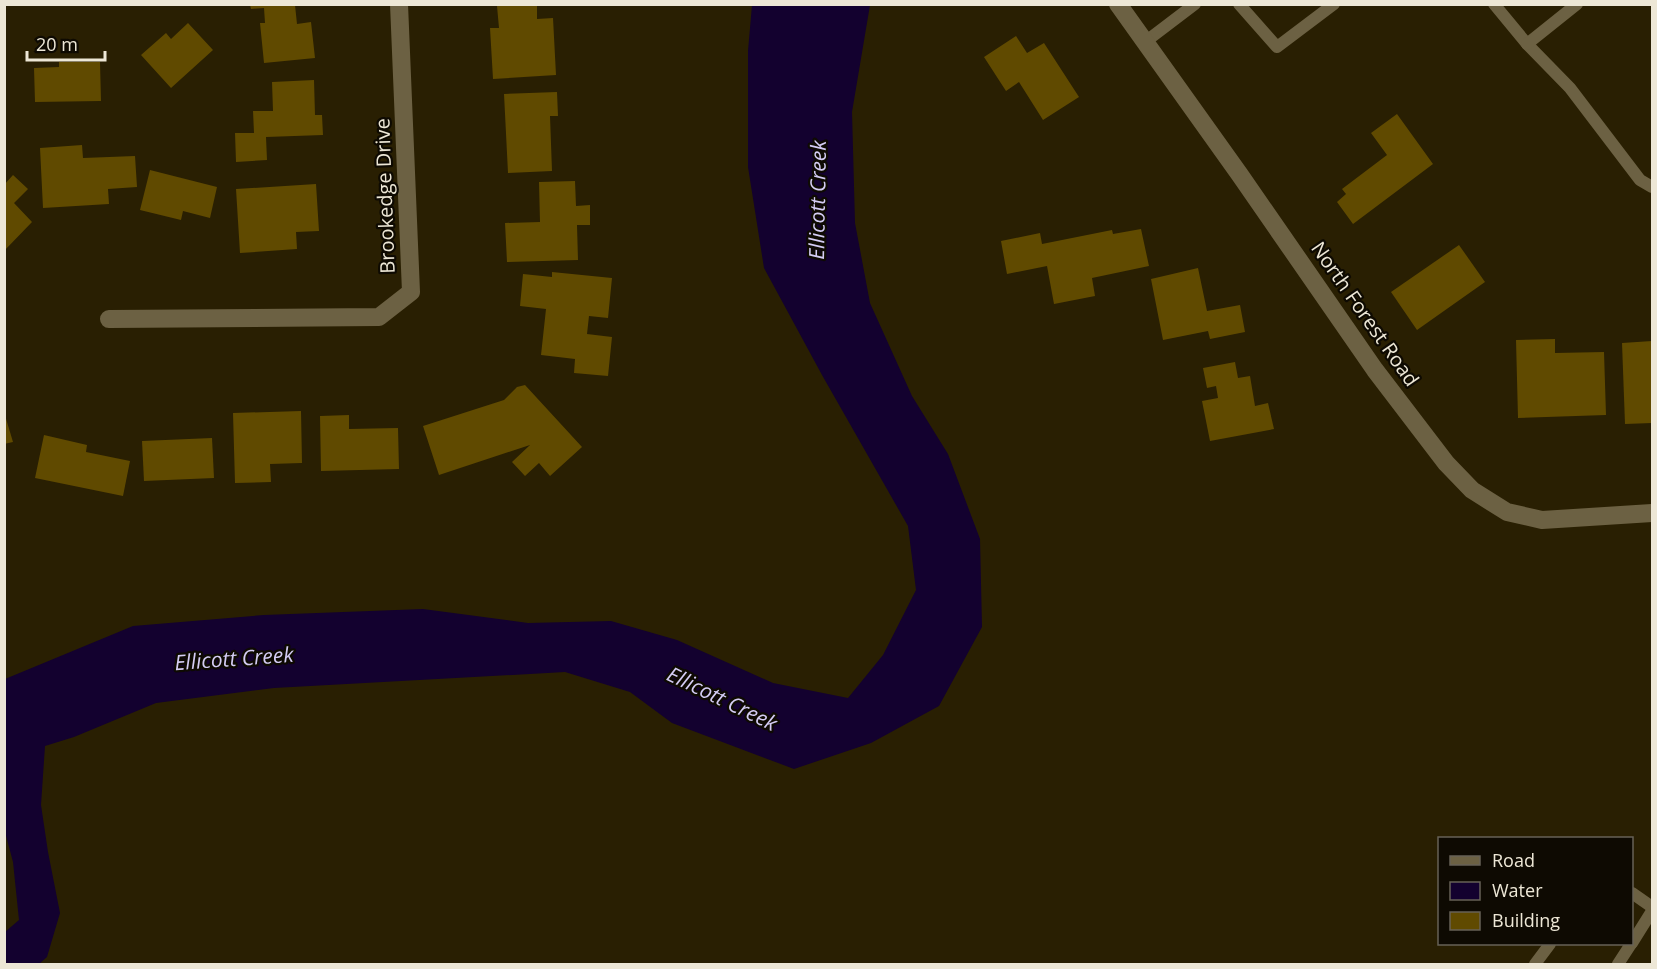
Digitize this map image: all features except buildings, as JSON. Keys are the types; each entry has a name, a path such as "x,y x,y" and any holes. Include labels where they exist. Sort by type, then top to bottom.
{"street":[{"name":"Brookedge Drive","path":"110,319 379,317 411,292 399,4"},
{"name":"North Forest Road","path":"1118,4 1375,370 1446,463 1472,490 1507,512 1542,520 1653,513"}],"lane":[{"path":"1145,42 1195,4"},
{"path":"1239,4 1277,47 1334,4"},
{"path":"1494,4 1527,44 1570,88 1640,180 1653,187"},
{"path":"1527,44 1577,4"},
{"path":"1633,894 1653,909 1633,940"},
{"path":"1536,964 1549,945"},
{"path":"1618,964 1630,945"}],"water":[{"name":"Ellicott Creek","path":"752,5 870,5 852,112 855,223 870,303 912,396 948,454 980,539 982,627 939,706 871,743 794,769 672,723 630,692 565,672 274,688 156,703 74,737 45,746 41,805 60,913 47,957 39,964 5,964 5,932 19,920 13,862 5,832 5,679 133,626 264,615 423,609 528,623 611,621 677,640 773,683 848,698 883,655 916,590 908,526 764,268 748,167 748,51"}]}
